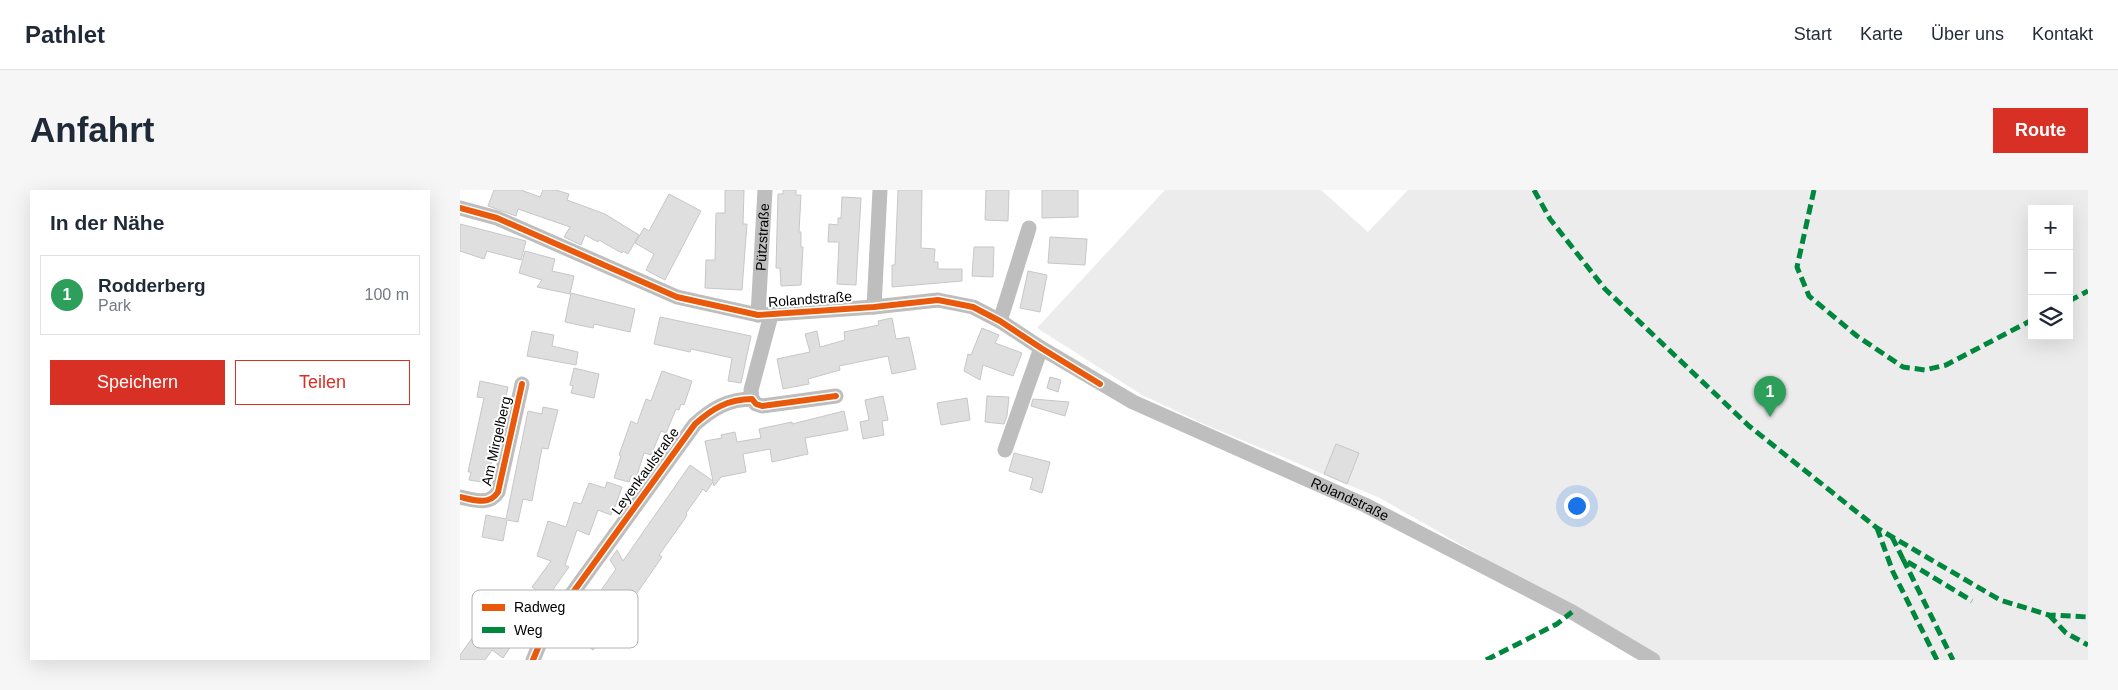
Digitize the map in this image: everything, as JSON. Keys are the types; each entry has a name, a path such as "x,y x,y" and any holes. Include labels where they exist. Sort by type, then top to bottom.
{"street":[{"name":"Pützstraße","path":"764,315 765,190"},
{"path":"874,307 880,190"},
{"name":"Rolandstraße","path":"460,208 497,218 677,297 764,315 938,300 973,307 1000,321 1100,384 1133,402 1365,505 1572,612 1653,660"},
{"path":"1000,321 1029,228"},
{"path":"752,399 751,390 764,315"},
{"path":"1005,450 1041,348"},
{"name":"Am Mirgelberg","path":"460,497 482,501 489,501 495,498 498,492 522,384"},
{"name":"Leyenkaulstraße","path":"575,590 695,424 710,411 739,399 752,399 756,404 762,406 836,396"},
{"name":"Leyenkaulstraße","path":"533,660 538,648"}],"shaded area":[{"path":"1165,190 1321,190 1368,232 1408,190 2088,190 2088,660 1661,660 1380,498 1206,425 1142,395 1037,328"}],"building":[{"path":"494,190 521,190 540,197 543,190 556,190 569,194 567,200 605,214 639,235 628,254 623,251 622,253 599,240 598,242 585,235 581,245 564,237 570,227 518,209 516,216 488,206"},
{"path":"725,190 744,190 743,224 747,224 742,290 705,288 706,260 715,260 716,213 725,213"},
{"path":"783,190 796,190 796,195 801,195 799,232 801,232 801,247 803,247 801,285 781,286 780,268 776,268 778,194 783,194"},
{"path":"898,190 922,190 921,248 935,249 934,262 938,262 938,269 962,269 962,281 892,287 892,265 895,265"},
{"path":"986,190 1009,190 1008,221 985,220"},
{"path":"1042,190 1078,190 1078,217 1042,218"},
{"path":"669,194 701,211 665,280 646,270 654,254 635,243 644,228 649,231"},
{"path":"842,197 861,198 856,285 837,284 839,242 828,242 829,224 838,225 838,218 841,218"},
{"path":"460,224 526,241 521,260 487,251 484,259 460,251"},
{"path":"1050,237 1087,239 1085,265 1048,263"},
{"path":"974,247 994,247 993,277 972,276"},
{"path":"525,251 555,259 552,271 574,276 570,294 537,287 542,280 519,273"},
{"path":"1028,271 1047,275 1040,312 1020,308"},
{"path":"571,293 635,309 630,332 594,324 593,328 565,322"},
{"path":"660,317 751,336 741,383 728,381 732,358 691,349 690,352 654,344"},
{"path":"892,318 896,339 909,337 916,369 892,374 888,356 839,366 840,370 808,379 809,384 783,389 777,359 810,352 805,334 817,331 820,347 845,340 844,332 879,325 878,321"},
{"path":"982,328 999,335 995,343 1022,353 1013,376 983,365 980,380 964,371 968,354 971,355"},
{"path":"532,331 554,335 552,346 578,352 576,365 527,356"},
{"path":"574,368 599,374 594,398 571,393 573,386 570,385"},
{"path":"662,371 692,381 684,405 681,404 679,410 676,409 666,433 661,431 651,455 644,453 636,478 631,476 629,482 614,478 621,456 619,455 631,421 637,424 646,399 651,401"},
{"path":"1050,377 1061,380 1058,392 1047,388"},
{"path":"480,381 508,387 487,483 469,480 471,472 468,472 484,398 477,397"},
{"path":"883,396 888,420 882,421 884,435 863,439 860,422 869,420 865,400"},
{"path":"987,396 1009,397 1004,424 985,422"},
{"path":"967,398 970,420 941,425 937,403"},
{"path":"1033,399 1069,402 1065,416 1031,406"},
{"path":"543,407 558,410 548,449 542,448 532,501 523,499 518,522 507,520 503,541 482,537 486,515 506,519 528,411 542,414"},
{"path":"844,411 848,430 805,438 808,454 772,462 770,449 743,454 746,472 721,477 714,486 713,482 706,492 703,489 659,555 662,557 638,592 638,590 601,590 616,569 610,560 617,550 623,561 690,465 713,481 705,441 722,438 721,435 735,432 737,442 761,438 759,429 792,422 792,424"},
{"path":"1336,444 1359,453 1347,484 1324,474"},
{"path":"1014,453 1050,462 1042,493 1030,489 1033,478 1009,471"},
{"path":"607,482 622,487 611,515 598,510 589,535 577,530 565,565 569,567 553,590 536,590 532,587 551,561 537,556 548,521 566,527 574,502 581,504 589,483 605,488"},
{"path":"472,638 472,648 510,648 503,658 492,650 485,660 460,660 460,655"}],"marked path":[{"path":"1534,190 1550,219 1605,289 1749,426 1877,528 2000,600 2049,615 2088,617"},
{"path":"1814,190 1797,267 1809,296 1857,336 1903,367 1925,370 1946,365 2028,322"},
{"path":"2073,299 2088,291"},
{"path":"1877,528 1893,572 1937,660"},
{"path":"1892,537 1903,559 1972,601"},
{"path":"1903,559 1953,660"},
{"path":"1486,660 1557,624 1572,612"},
{"path":"2049,615 2066,633 2088,645"}],"cycle path":[{"path":"460,208 497,218 677,297 758,315 874,307 938,300 973,307 1000,321 1100,384"},
{"path":"460,497 486,501 498,492 522,384"},
{"path":"575,590 695,424 714,409 743,399 752,399 756,404 762,406 836,396"},
{"path":"533,660 538,648"}],"place":[{"name":"Rodderberg","path":"1770,417"}]}
